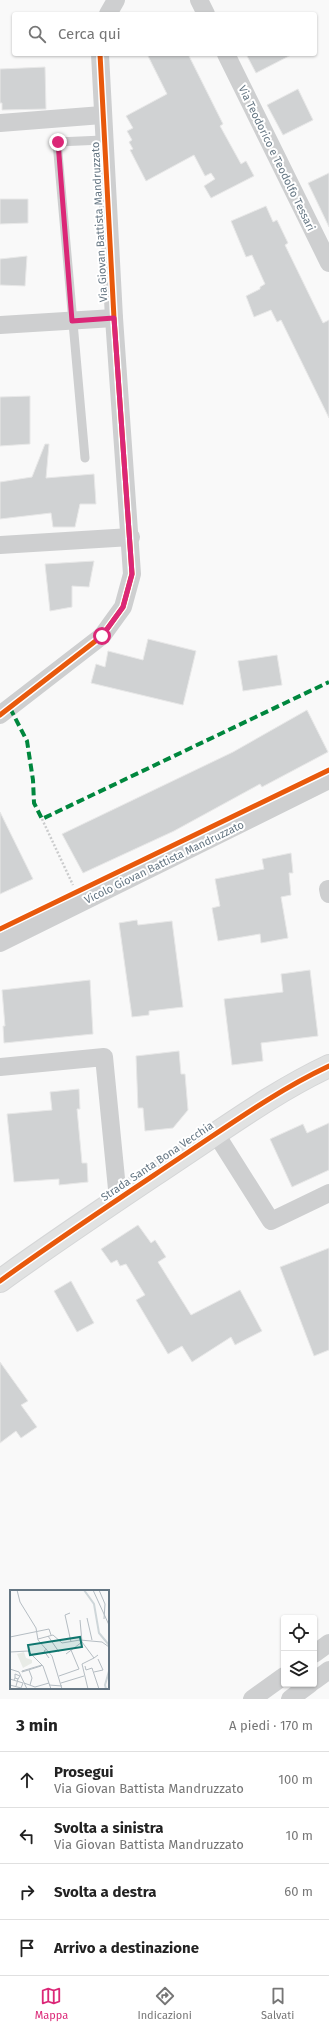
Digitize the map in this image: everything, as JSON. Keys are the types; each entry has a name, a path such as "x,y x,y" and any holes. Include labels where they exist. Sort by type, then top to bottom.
{"street":[{"path":"109,12 116,0"},
{"path":"199,0 205,12"},
{"name":"Via Giovan Battista Mandruzzato","path":"0,715 102,636 123,607 132,574 131,538 114,318 102,116 100,56"},
{"name":"Via Teodorico e Teodolfo Tessari","path":"227,56 329,262"},
{"path":"0,123 102,116"},
{"path":"0,325 114,318"},
{"path":"0,545 131,538"},
{"name":"Vicolo Giovan Battista Mandruzzato","path":"0,943 329,780"},
{"name":"Strada Santa Bona Vecchia","path":"0,1067 104,1057 118,1199"},
{"name":"Strada Santa Bona Vecchia","path":"0,1281 118,1199 216,1134 276,1095 329,1066"},
{"name":"Strada Santa Bona Vecchia","path":"216,1134 270,1221 329,1193"},
{"path":"317,1652 329,1643"},
{"path":"317,1679 329,1670"},
{"path":"252,1699 281,1678"},
{"path":"290,1699 306,1687"}],"lane":[{"path":"85,458 72,321 58,142 104,140"}],"path":[{"path":"42,818 76,892"}],"building":[{"path":"148,56 189,56 223,124 220,126 241,164 246,161 254,176 211,198 204,186 215,179 211,173 205,176 194,155 146,181 130,150 133,149 129,142 132,140 127,131 133,128 126,116 167,94"},
{"path":"247,56 289,56 256,73"},
{"path":"45,67 46,109 2,110 2,103 0,103 0,69"},
{"path":"298,89 313,120 283,135 267,105"},
{"path":"329,173 329,227 308,183"},
{"path":"0,199 28,199 28,223 0,224"},
{"path":"266,206 273,222 277,220 288,243 285,245 323,323 329,320 329,418 281,320 277,322 271,310 254,317 246,296 260,289 260,287 265,284 252,255 246,257 231,221"},
{"path":"27,256 25,286 0,285 0,259"},
{"path":"30,396 30,444 0,446 0,397"},
{"path":"45,444 49,444 46,478 94,474 96,504 80,504 75,527 53,527 51,513 0,519 0,482 32,477"},
{"path":"94,561 89,587 72,586 72,607 50,611 45,564"},
{"path":"148,639 196,651 183,705 91,683 96,664 105,667 108,651 143,660"},
{"path":"277,655 282,685 243,691 238,661"},
{"path":"307,710 328,752 262,787 260,784 174,831 83,873 62,834 233,752"},
{"path":"0,812 33,879 0,894"},
{"path":"291,853 293,873 289,873 291,895 281,897 288,938 261,943 260,934 218,941 212,908 220,906 215,879 264,869 262,859"},
{"path":"137,920 138,925 172,921 183,1007 149,1011 149,1015 132,1017 119,923"},
{"path":"310,970 318,1036 261,1043 263,1061 232,1065 224,999 283,992 281,974"},
{"path":"90,980 93,1034 4,1043 3,1026 5,1026 2,990"},
{"path":"179,1051 181,1074 185,1074 188,1110 173,1128 145,1131 143,1108 138,1108 136,1056"},
{"path":"79,1089 80,1109 77,1109 82,1163 87,1163 88,1182 59,1185 59,1179 14,1182 7,1114 52,1110 50,1092"},
{"path":"329,1123 329,1170 292,1187 270,1139 303,1124 307,1133"},
{"path":"138,1225 151,1243 155,1240 166,1257 158,1262 191,1315 240,1290 262,1331 235,1345 231,1337 192,1362 182,1346 168,1354 136,1300 145,1295 126,1264 120,1266 117,1260 111,1263 101,1249"},
{"path":"329,1248 329,1350 314,1356 280,1267"},
{"path":"71,1281 94,1323 77,1332 54,1291"},
{"path":"0,1362 28,1401 21,1405 37,1427 21,1438 16,1431 0,1443"}],"marked path":[{"path":"10,708 27,741 33,780 34,803 42,819 329,682"}],"cycle path":[{"path":"0,715 102,636 123,607 132,574 114,318 100,56"},
{"path":"0,929 329,770"},
{"path":"0,1281 70,1231 241,1117 275,1095 329,1066"}],"route":[{"path":"58,142 72,321 114,318 131,538 132,574 123,607 102,636"}]}
